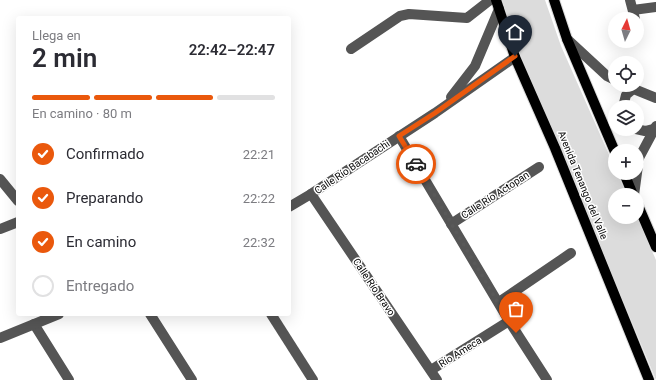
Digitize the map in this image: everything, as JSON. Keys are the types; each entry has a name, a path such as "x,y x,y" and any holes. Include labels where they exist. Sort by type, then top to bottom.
{"main road":[{"path":"554,0 567,39 612,144"},
{"name":"Avenida Tenango del Valle","path":"498,5 515,56 556,148 649,380"},
{"path":"644,219 656,247"}],"street":[{"path":"351,48 400,16 408,14 458,19 467,18 490,0"},
{"name":"Calle Río Bacabachi","path":"435,113 447,102 475,66 498,5"},
{"path":"632,10 656,7"},
{"path":"567,39 608,76"},
{"name":"Calle Río Bacabachi","path":"291,206 435,113 515,56"},
{"path":"641,92 656,98"},
{"path":"644,131 654,127"},
{"path":"635,188 639,158 654,127"},
{"path":"399,136 509,321 546,380"},
{"name":"Calle Río Actopan","path":"451,224 539,167"},
{"path":"0,179 16,199"},
{"name":"Calle Río Bravo","path":"311,194 437,380"},
{"path":"0,229 16,223"},
{"path":"499,302 572,253"},
{"path":"1,334 54,316"},
{"path":"151,316 192,380"},
{"path":"272,316 313,380"},
{"name":"Río Ameca","path":"431,370 509,321"},
{"path":"34,324 69,380"}],"shaded area":[{"path":"502,0 545,0 561,46 608,152 608,180 620,180 624,188 608,188 608,224 640,224 656,260 656,380 518,49"}],"way so far":[{"path":"416,164 516,333"}],"route":[{"path":"416,164 399,136 435,113 515,56"}]}
